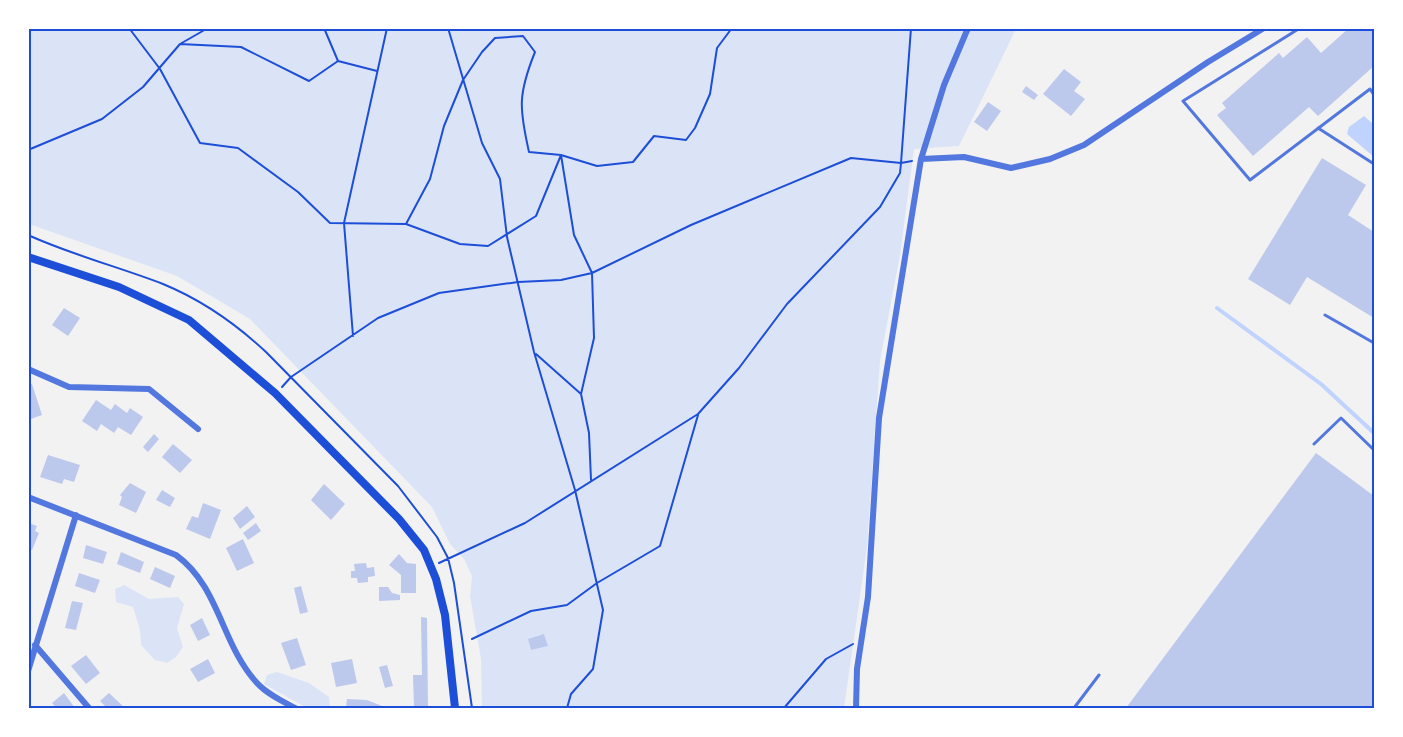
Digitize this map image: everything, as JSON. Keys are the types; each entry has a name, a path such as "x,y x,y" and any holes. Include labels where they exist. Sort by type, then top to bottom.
{"main road":[{"path":"28,257 119,288 189,320 275,393 399,519 424,550 431,567 445,615 455,708"}],"street":[{"path":"856,708 868,597 879,418 921,159 944,85 969,28"},
{"path":"921,159 964,157 1011,168 1050,159 1084,145 1208,62 1264,28"},
{"path":"28,369 69,387 149,389 198,429"},
{"path":"28,497 176,555 187,563 206,586 235,647 257,684 295,708"},
{"path":"28,671 76,515"},
{"path":"35,645 89,708"}],"lane":[{"path":"1300,28 1183,101 1250,180 1370,89 1374,95"},
{"path":"1317,128 1374,164"},
{"path":"1325,315 1374,343"},
{"path":"1314,444 1341,418 1374,450"},
{"path":"1074,708 1100,675"}],"path":[{"path":"28,150 102,119 143,87 180,44 208,28"},
{"path":"324,28 338,61"},
{"path":"353,336 344,223 387,28"},
{"path":"448,28 482,143 500,178 507,237 534,352 575,490 603,610 593,669 571,694 567,708"},
{"path":"406,224 430,179 444,126 463,80 482,52 495,38 523,36 535,52 522,85 521,116 529,152 561,155 597,166 633,162 654,136 686,140 695,128 710,94 717,48 732,28"},
{"path":"431,567 462,550 525,523 698,414 739,368 787,304 880,207 900,173 911,28"},
{"path":"128,29 160,69 200,143 237,148 298,192 330,223 406,224 460,244 488,246 507,237 536,216 561,155"},
{"path":"180,44 241,47 309,81 338,61 377,71"},
{"path":"561,155 574,235 592,273 594,338 581,394 589,433 591,480"},
{"path":"275,393 291,377 378,318 439,293 518,282 561,280 592,273 691,225 851,158 901,163 921,159"},
{"path":"534,352 581,394"},
{"path":"472,639 531,611 567,605 660,546 698,414"},
{"path":"784,708 826,659 862,639"}],"shaded area":[{"path":"29,29 1016,29 959,146 914,149 900,255 880,361 867,547 844,708 482,708 481,659 470,596 472,576 464,559 450,544 432,507 250,319 177,276 29,224"},
{"path":"124,585 149,599 178,597 184,604 177,628 183,647 176,657 167,663 155,660 141,645 140,630 133,607 116,602 115,589"},
{"path":"277,672 309,683 329,697 330,708 307,708 264,684 267,675"}],"water":[{"path":"1364,116 1374,125 1374,157 1347,134 1349,127"}],"building":[{"path":"1349,28 1374,28 1374,66 1318,116 1309,107 1253,156 1217,115 1226,108 1222,103 1279,53 1283,58 1307,37 1321,53"},
{"path":"1064,69 1081,82 1074,91 1085,99 1071,116 1043,94"},
{"path":"1026,86 1038,95 1034,100 1022,92"},
{"path":"988,102 1001,111 987,131 974,122"},
{"path":"1322,158 1366,185 1348,215 1374,232 1374,318 1307,277 1290,305 1248,279"},
{"path":"64,308 80,318 68,336 52,325"},
{"path":"32,384 42,415 28,420 28,385"},
{"path":"96,400 111,410 115,404 127,413 130,408 143,417 131,435 118,427 114,433 101,424 97,431 82,421"},
{"path":"154,434 159,439 148,452 143,447"},
{"path":"173,444 192,460 180,473 162,457"},
{"path":"1316,453 1374,496 1374,708 1126,708"},
{"path":"48,455 80,465 74,482 64,479 62,484 40,477"},
{"path":"130,483 146,492 136,513 119,505 122,497 120,495"},
{"path":"324,484 345,504 331,520 311,500"},
{"path":"162,490 175,498 170,507 156,500"},
{"path":"203,503 221,510 210,539 186,529 192,516 198,518"},
{"path":"247,506 255,517 240,529 233,518"},
{"path":"29,523 37,526 35,531 39,533 32,550 28,549"},
{"path":"256,523 261,531 248,540 243,533"},
{"path":"243,539 254,563 237,571 226,548"},
{"path":"86,545 107,552 103,564 83,558"},
{"path":"121,552 144,562 140,573 117,564"},
{"path":"399,554 407,563 416,564 416,593 401,593 401,575 389,565"},
{"path":"366,563 367,568 374,567 375,576 368,577 368,582 358,583 357,578 351,578 351,571 355,571 354,564"},
{"path":"155,567 175,576 170,588 150,579"},
{"path":"79,573 100,580 95,593 75,586"},
{"path":"301,586 308,612 300,614 294,588"},
{"path":"379,587 388,587 392,593 400,595 400,600 379,601"},
{"path":"72,601 83,603 76,630 65,628"},
{"path":"421,617 427,618 428,708 414,708 413,675 422,675"},
{"path":"202,618 210,635 198,641 190,625"},
{"path":"544,634 548,646 531,650 528,639"},
{"path":"297,638 306,665 291,670 281,643"},
{"path":"86,655 100,673 86,684 71,666"},
{"path":"208,659 215,673 198,682 190,669"},
{"path":"352,659 357,683 336,687 331,663"},
{"path":"387,665 393,686 385,688 379,667"},
{"path":"64,693 75,708 56,708 52,703"},
{"path":"109,693 125,708 107,708 100,701"},
{"path":"347,699 367,700 382,708 346,708"}],"waterway":[{"path":"1217,308 1321,384 1374,433"}]}
